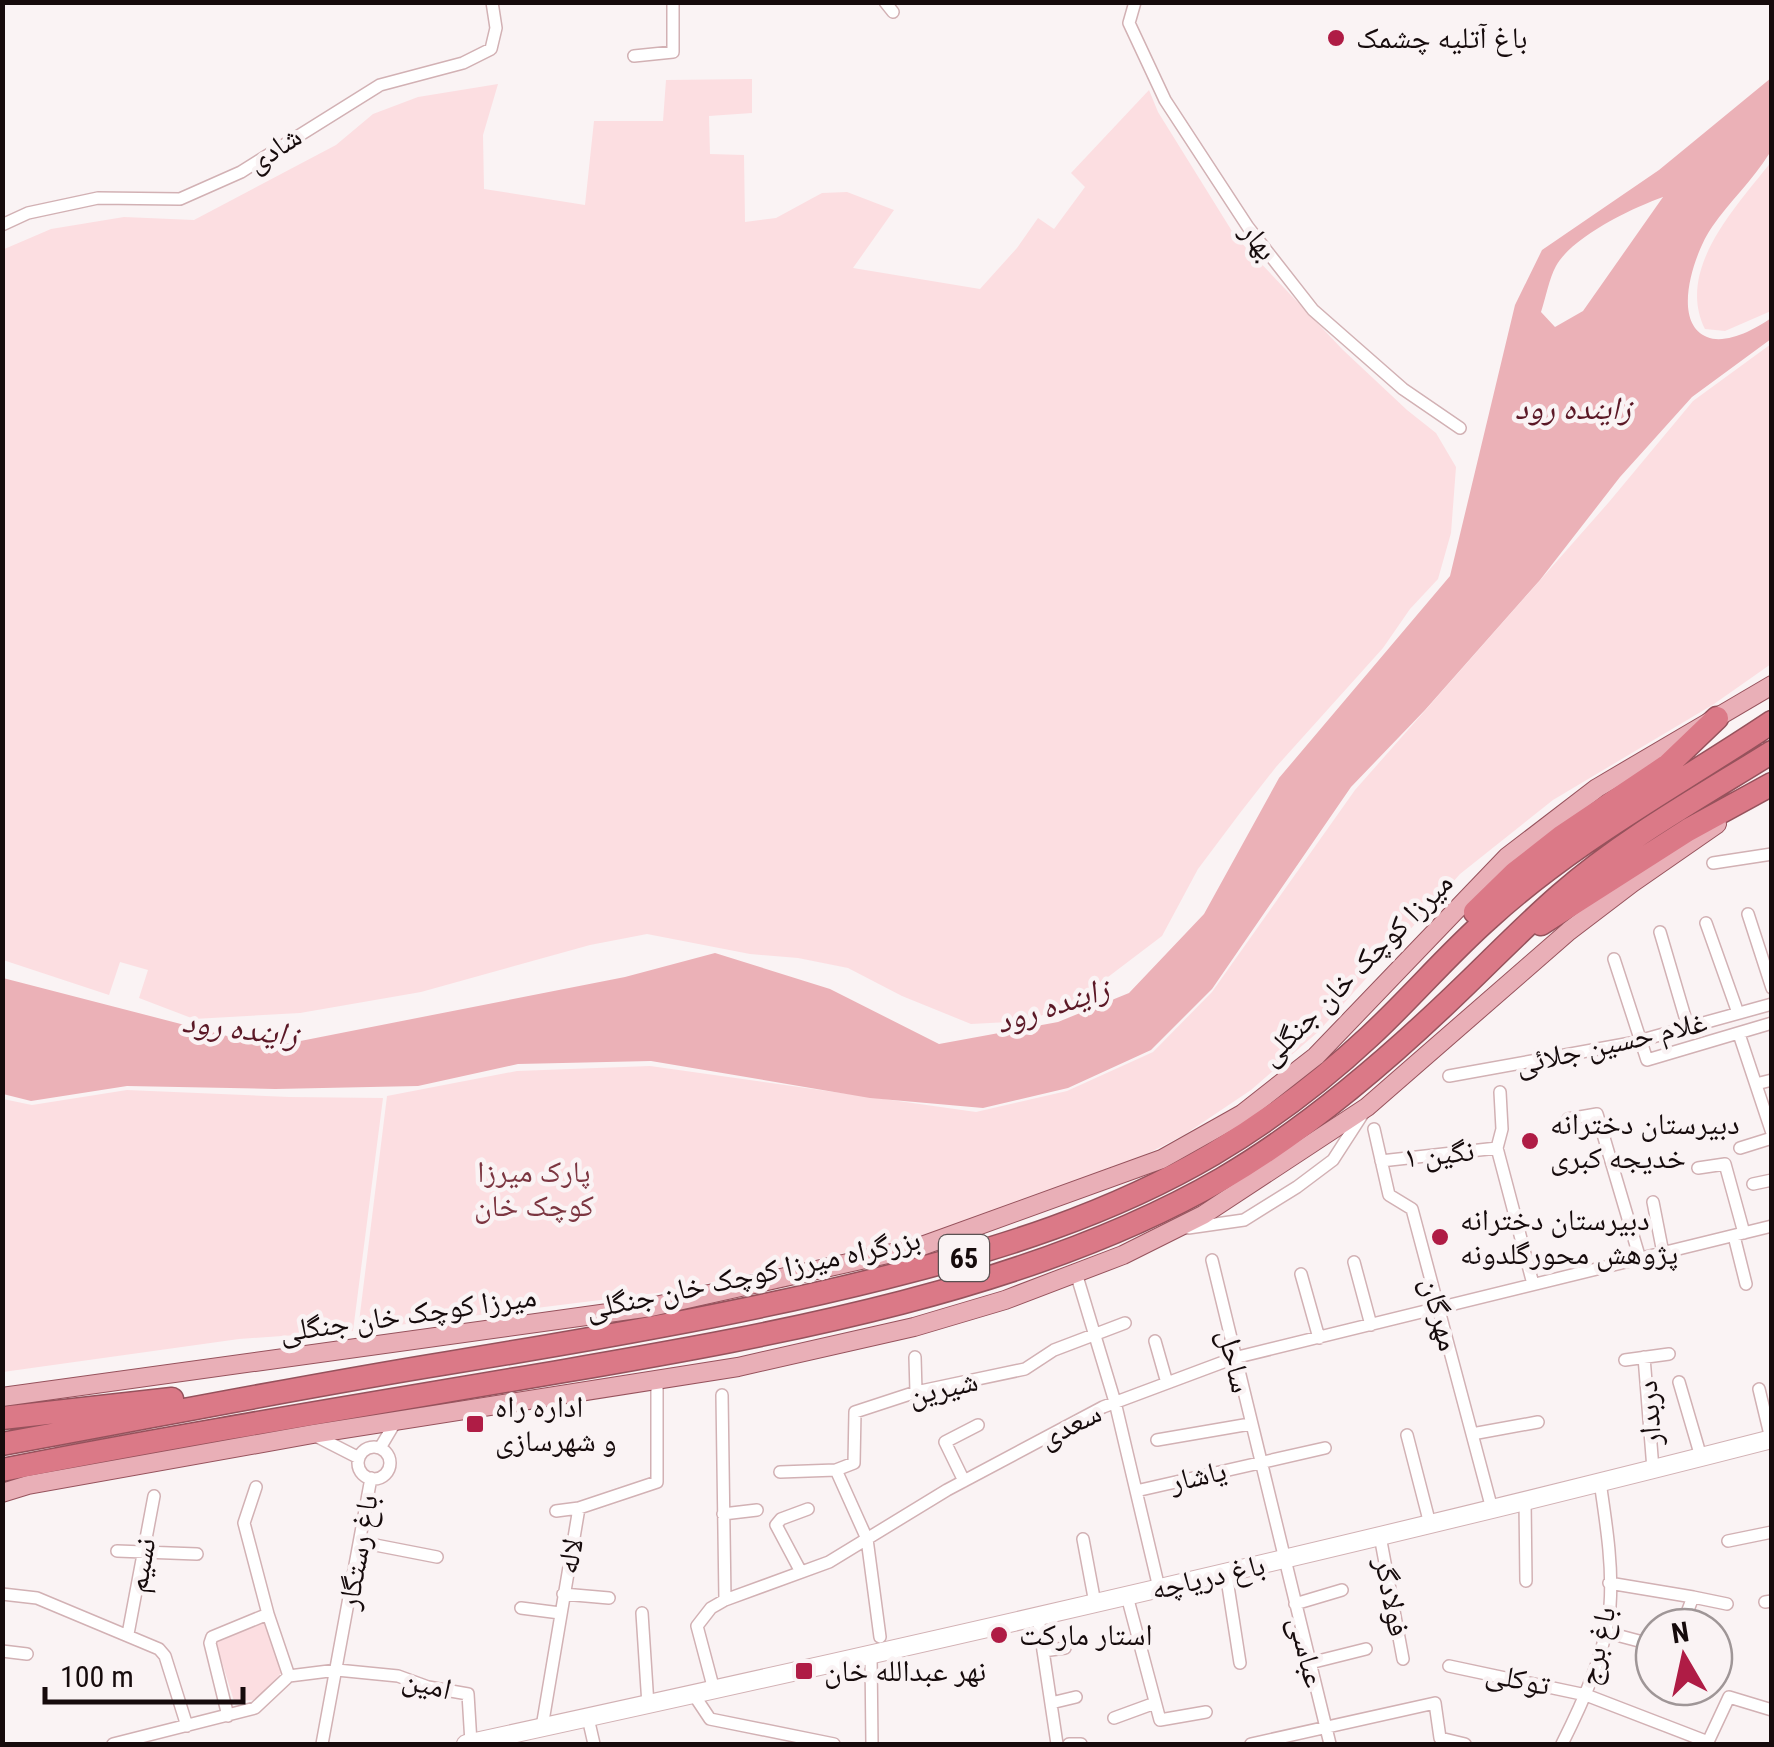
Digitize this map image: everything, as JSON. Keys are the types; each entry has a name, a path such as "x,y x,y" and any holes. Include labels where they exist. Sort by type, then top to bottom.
{"highway":[{"path":"1419,988 1472,915 1514,873 1668,766 1717,718"},
{"name":"بزرگراه میرزا کوچک خان جنگلی","path":"2,1444 350,1379 681,1325 953,1262 1049,1229 1148,1188 1266,1121 1320,1081 1487,919 1588,837 1772,722"},
{"name":"بزرگراه میرزا کوچک خان جنگلی","path":"2,1470 691,1350 893,1303 1108,1236 1225,1178 1278,1142 1390,1057 1559,896 1607,858 1772,752"},
{"path":"1512,940 1572,908 1688,830 1772,786"},
{"path":"2,1418 350,1379"},
{"path":"2,1480 40,1462"}],"main road":[{"name":"میرزا کوچک خان جنگلی","path":"2,1397 651,1307 919,1248 1162,1159 1242,1114 1316,1056 1508,857 1597,788 1772,685"},
{"path":"2,1494 313,1434 738,1367 914,1327 1004,1300 1123,1256 1210,1211 1367,1107 1632,882 1772,786"}],"street":[{"name":"شادی","path":"2,226 28,213 98,198 180,199 226,178 380,84 463,63 491,49 496,28 492,2"},
{"path":"634,56 674,52 673,2"},
{"name":"بهار","path":"1135,2 1129,23 1166,100 1248,228 1313,310 1403,389 1460,428"},
{"path":"1713,863 1772,854"},
{"path":"1748,914 1772,988"},
{"path":"1706,923 1738,1013"},
{"path":"1660,932 1683,1028 1683,1050"},
{"path":"1614,959 1647,1060 1772,1023"},
{"name":"غلام حسین جلائی","path":"1449,1076 1641,1040 1772,1004"},
{"path":"1738,1034 1772,1135 1740,1148"},
{"path":"1756,1084 1772,1080"},
{"path":"1500,1092 1502,1129 1498,1148 1533,1284"},
{"path":"1174,1230 1244,1220 1297,1187 1333,1160 1367,1107"},
{"path":"1568,1119 1597,1114 1640,1260"},
{"name":"مهرگان","path":"1374,1129 1390,1195 1412,1209 1492,1510"},
{"name":"نگین ۱","path":"1381,1161 1498,1148"},
{"path":"1698,1168 1725,1164 1746,1284"},
{"path":"1753,1184 1772,1180"},
{"path":"1653,1202 1663,1254"},
{"name":"سعدی","path":"725,1600 829,1562 964,1481 1115,1402 1234,1358 1772,1226"},
{"name":"ساحل","path":"1212,1260 1283,1559"},
{"path":"1354,1262 1371,1325"},
{"path":"1076,1273 1115,1402 1159,1588"},
{"path":"1301,1274 1319,1338"},
{"name":"شیرین","path":"836,1470 854,1462 856,1412 916,1392 1025,1369 1054,1350 1124,1323"},
{"path":"1155,1341 1167,1383"},
{"path":"1626,1360 1669,1354"},
{"path":"915,1357 916,1392"},
{"name":"دربدار","path":"1644,1357 1653,1469"},
{"name":"لاله","path":"534,1734 580,1508 658,1482 657,1380"},
{"path":"1678,1382 1701,1457"},
{"path":"1759,1389 1771,1440"},
{"path":"714,1690 697,1626 704,1614 725,1600 722,1396"},
{"name":"باغ رستگار","path":"380,1448 396,1422"},
{"path":"1472,1434 1538,1422"},
{"path":"1157,1440 1250,1424"},
{"path":"964,1481 944,1442 978,1425"},
{"name":"باغ رستگار","path":"313,1434 359,1458"},
{"path":"1407,1435 1430,1524"},
{"name":"باغ دریاچه","path":"468,1744 534,1734 588,1718 1095,1604 1771,1440"},
{"name":"باغ رستگار","path":"380,1448 388,1454 389,1469 381,1477 371,1478 362,1473 359,1458 365,1450 380,1448"},
{"path":"1260,1462 1325,1448"},
{"name":"یاشار","path":"1136,1490 1260,1462"},
{"path":"780,1472 836,1470 867,1539 880,1638"},
{"name":"باغ رستگار","path":"322,1744 371,1478"},
{"name":"باغ برج","path":"1562,1744 1586,1694 1605,1632 1610,1583 1600,1482"},
{"path":"256,1487 244,1523 289,1676"},
{"name":"نسیم","path":"128,1634 154,1496"},
{"path":"1525,1501 1526,1581"},
{"path":"556,1511 580,1508"},
{"path":"801,1572 776,1525 808,1508"},
{"path":"723,1514 758,1510"},
{"path":"1728,1541 1772,1532"},
{"name":"فولادگر","path":"1380,1536 1404,1658"},
{"path":"1083,1539 1095,1604"},
{"path":"360,1542 437,1558"},
{"path":"117,1551 197,1554"},
{"name":"عباسی","path":"1283,1559 1330,1744"},
{"path":"1226,1573 1240,1663"},
{"path":"1610,1583 1727,1604"},
{"path":"1294,1604 1342,1590"},
{"path":"2,1594 37,1598 159,1649 165,1656 187,1726"},
{"path":"563,1594 609,1598"},
{"path":"1127,1596 1160,1720 1206,1712"},
{"path":"1688,1607 1692,1597"},
{"path":"521,1608 560,1613"},
{"path":"642,1613 648,1705"},
{"path":"228,1716 210,1640 268,1614"},
{"path":"1038,1617 1057,1744"},
{"path":"1605,1632 1634,1640"},
{"path":"1043,1652 1065,1648"},
{"path":"1310,1663 1366,1649"},
{"path":"2,1650 27,1654"},
{"path":"871,1656 872,1744"},
{"name":"توکلی","path":"1449,1666 1586,1694 1707,1743"},
{"path":"120,1744 255,1708 289,1676 337,1670"},
{"name":"امین","path":"337,1670 398,1676 428,1687 468,1694 468,1744"},
{"path":"694,1695 710,1719 834,1744"},
{"path":"1051,1704 1076,1697"},
{"path":"1707,1743 1729,1697 1772,1710"},
{"path":"1114,1718 1155,1703"},
{"path":"1251,1744 1435,1703 1440,1738 1465,1744"},
{"path":"588,1718 594,1744"},
{"path":"742,1744 745,1727"},
{"path":"1069,1744 1081,1744"}],"green space":[{"path":"752,79 752,113 709,116 710,154 744,155 745,222 776,218 822,193 847,192 894,210 853,268 980,289 1038,218 1054,229 1085,187 1071,173 1149,90 1158,112 1235,236 1343,350 1436,433 1456,467 1451,533 1438,579 1240,813 1198,869 1162,936 1079,999 1029,1021 971,1024 902,996 848,968 647,934 590,945 421,992 300,1013 194,1019 139,998 148,970 120,962 109,995 3,960 2,250 51,229 124,217 194,220 336,145 373,114 418,97 498,84 483,135 484,189 585,205 594,121 663,121 666,80"},
{"path":"1771,162 1771,311 1725,331 1705,329 1698,306 1704,261 1727,218"},
{"name":"پارک میرزا کوچک خان","path":"1771,344 1771,664 1714,704 1553,800 1460,874 1318,1032 1251,1090 1184,1135 1125,1165 956,1228 673,1291 358,1330 387,1096 517,1071 650,1066 976,1112 1067,1091 1153,1052 1212,992 1355,790 1693,401"},
{"path":"127,1090 383,1098 353,1331 239,1339 3,1372 3,1099 32,1105"},
{"path":"267,1620 281,1673 257,1700 234,1701 216,1643"}],"water":[{"name":"زاینده رود","path":"1771,78 1769,154 1705,238 1693,268 1688,302 1696,329 1707,337 1732,337 1771,318 1771,339 1692,397 1620,477 1540,580 1351,787 1212,989 1151,1050 1068,1088 983,1108 870,1098 651,1061 518,1064 418,1086 127,1086 31,1101 3,1094 3,978 270,1047 625,977 715,953 830,989 939,1044 1058,1022 1129,993 1204,914 1279,778 1450,576 1515,305 1542,250 1659,170","holes":["1663,197 1583,311 1555,327 1541,312 1556,266 1589,234"]}],"place":[{"name":"باغ آتلیه چشمک","path":"1336,38"},
{"name":"دبیرستان دخترانه خدیجه کبری","path":"1530,1141"},
{"name":"دبیرستان دخترانه پژوهش محورگلدونه","path":"1440,1237"},
{"name":"اداره راه و شهرسازی","path":"475,1424"},
{"name":"استار مارکت","path":"999,1635"},
{"name":"نهر عبدالله خان","path":"804,1671"}]}
